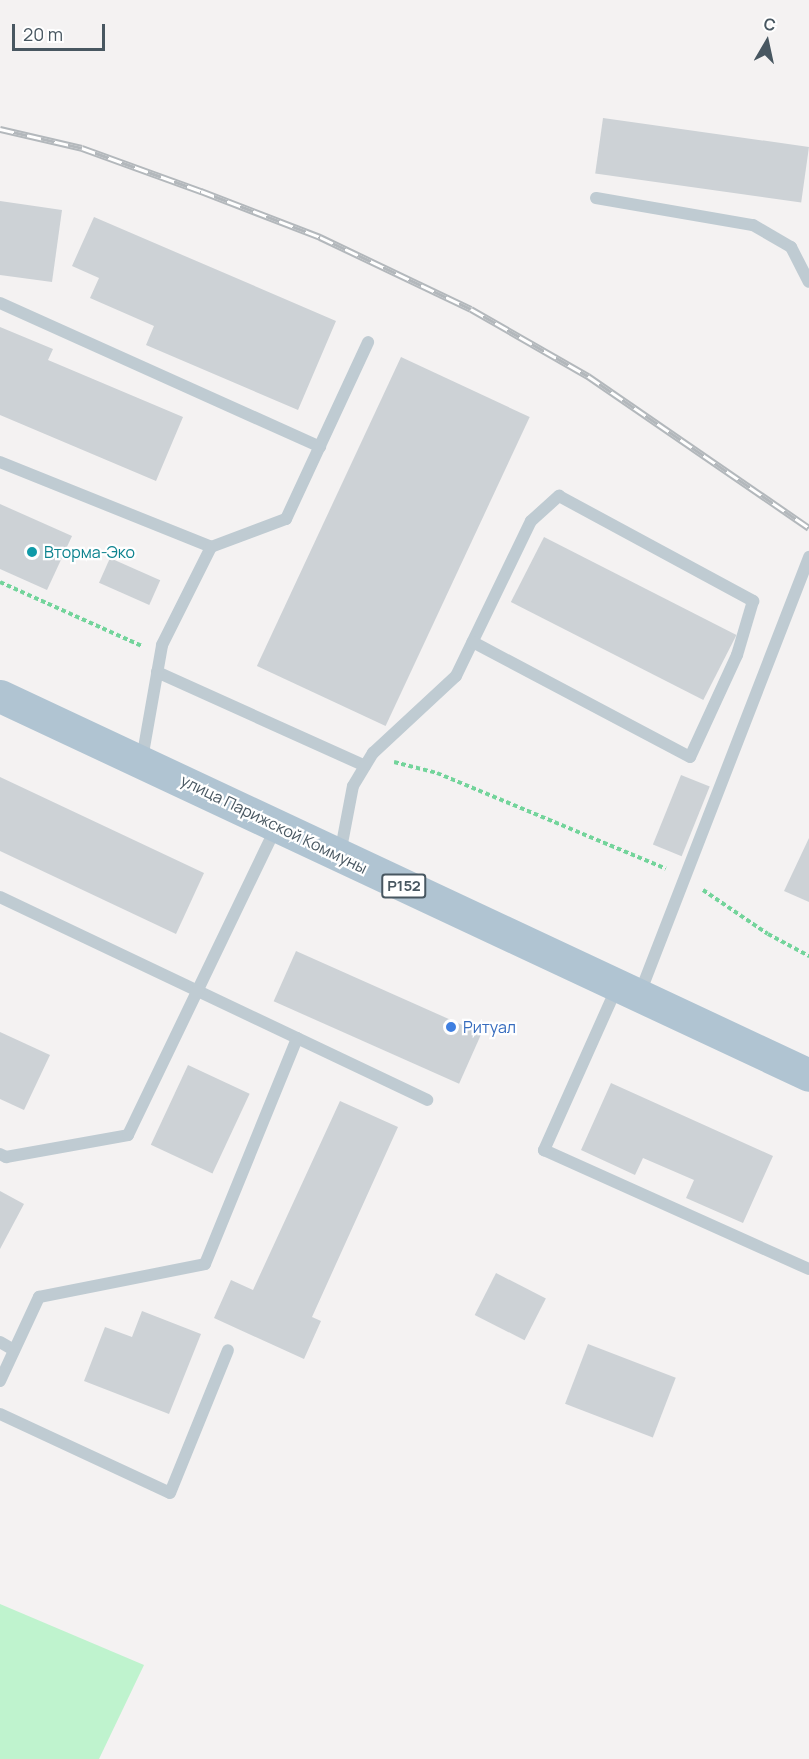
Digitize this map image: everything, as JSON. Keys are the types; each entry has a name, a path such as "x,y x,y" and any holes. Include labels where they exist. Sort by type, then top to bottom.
{"main road":[{"name":"улица Парижской Коммуны","path":"0,696 142,760 340,856 809,1075"}],"lane":[{"path":"596,198 753,225 790,247 809,282"},
{"path":"0,303 320,447"},
{"path":"0,462 211,547 286,519 368,342"},
{"path":"340,856 353,786 365,766 388,738 456,676 531,521 559,496 753,601 737,655 690,757 473,642"},
{"path":"142,760 162,645 211,547"},
{"path":"809,558 686,878 544,1150 809,1269"},
{"path":"157,672 365,766"},
{"path":"0,1154 6,1157 128,1135 277,826"},
{"path":"0,897 427,1100"},
{"path":"0,1381 39,1298 205,1264 297,1038"},
{"path":"0,1342 15,1350"},
{"path":"0,1414 170,1493 228,1350"}],"path":[{"path":"0,582 44,602"},
{"path":"393,762 437,773 686,878 768,934 809,956"}],"green space":[{"path":"0,1604 144,1665 99,1759 0,1759"}],"building":[{"path":"603,118 809,147 801,202 595,173"},
{"path":"0,201 62,210 52,282 0,275"},
{"path":"94,217 336,321 298,410 146,345 154,326 90,298 99,278 72,266"},
{"path":"0,327 53,349 48,360 183,417 156,481 0,415"},
{"path":"401,357 530,417 386,726 257,666"},
{"name":"Вторма-Эко","path":"0,504 72,536 47,590 0,569"},
{"path":"544,537 736,635 703,700 511,602"},
{"path":"110,558 160,580 149,605 99,583"},
{"path":"681,775 710,787 682,856 653,845"},
{"path":"0,777 204,873 176,934 0,851"},
{"path":"809,838 809,902 784,891"},
{"path":"296,951 481,1034 459,1084 274,1001"},
{"path":"0,1032 50,1055 24,1110 0,1099"},
{"path":"188,1065 250,1094 212,1173 151,1145"},
{"path":"611,1083 773,1156 743,1223 686,1198 694,1180 643,1158 635,1175 581,1150"},
{"path":"340,1101 398,1127 312,1317 321,1321 304,1359 214,1318 231,1280 253,1290"},
{"path":"0,1191 24,1204 0,1249"},
{"path":"496,1273 546,1298 525,1340 475,1315"},
{"path":"142,1311 201,1334 169,1414 84,1381 105,1327 132,1337"},
{"path":"588,1344 676,1378 653,1437 565,1404"}],"railway":[{"path":"0,129 82,148 201,191 320,237 471,309 588,376 809,528"}],"place":[{"name":"Вторма-Эко","path":"32,552"},
{"name":"Ритуал","path":"451,1027"}]}
